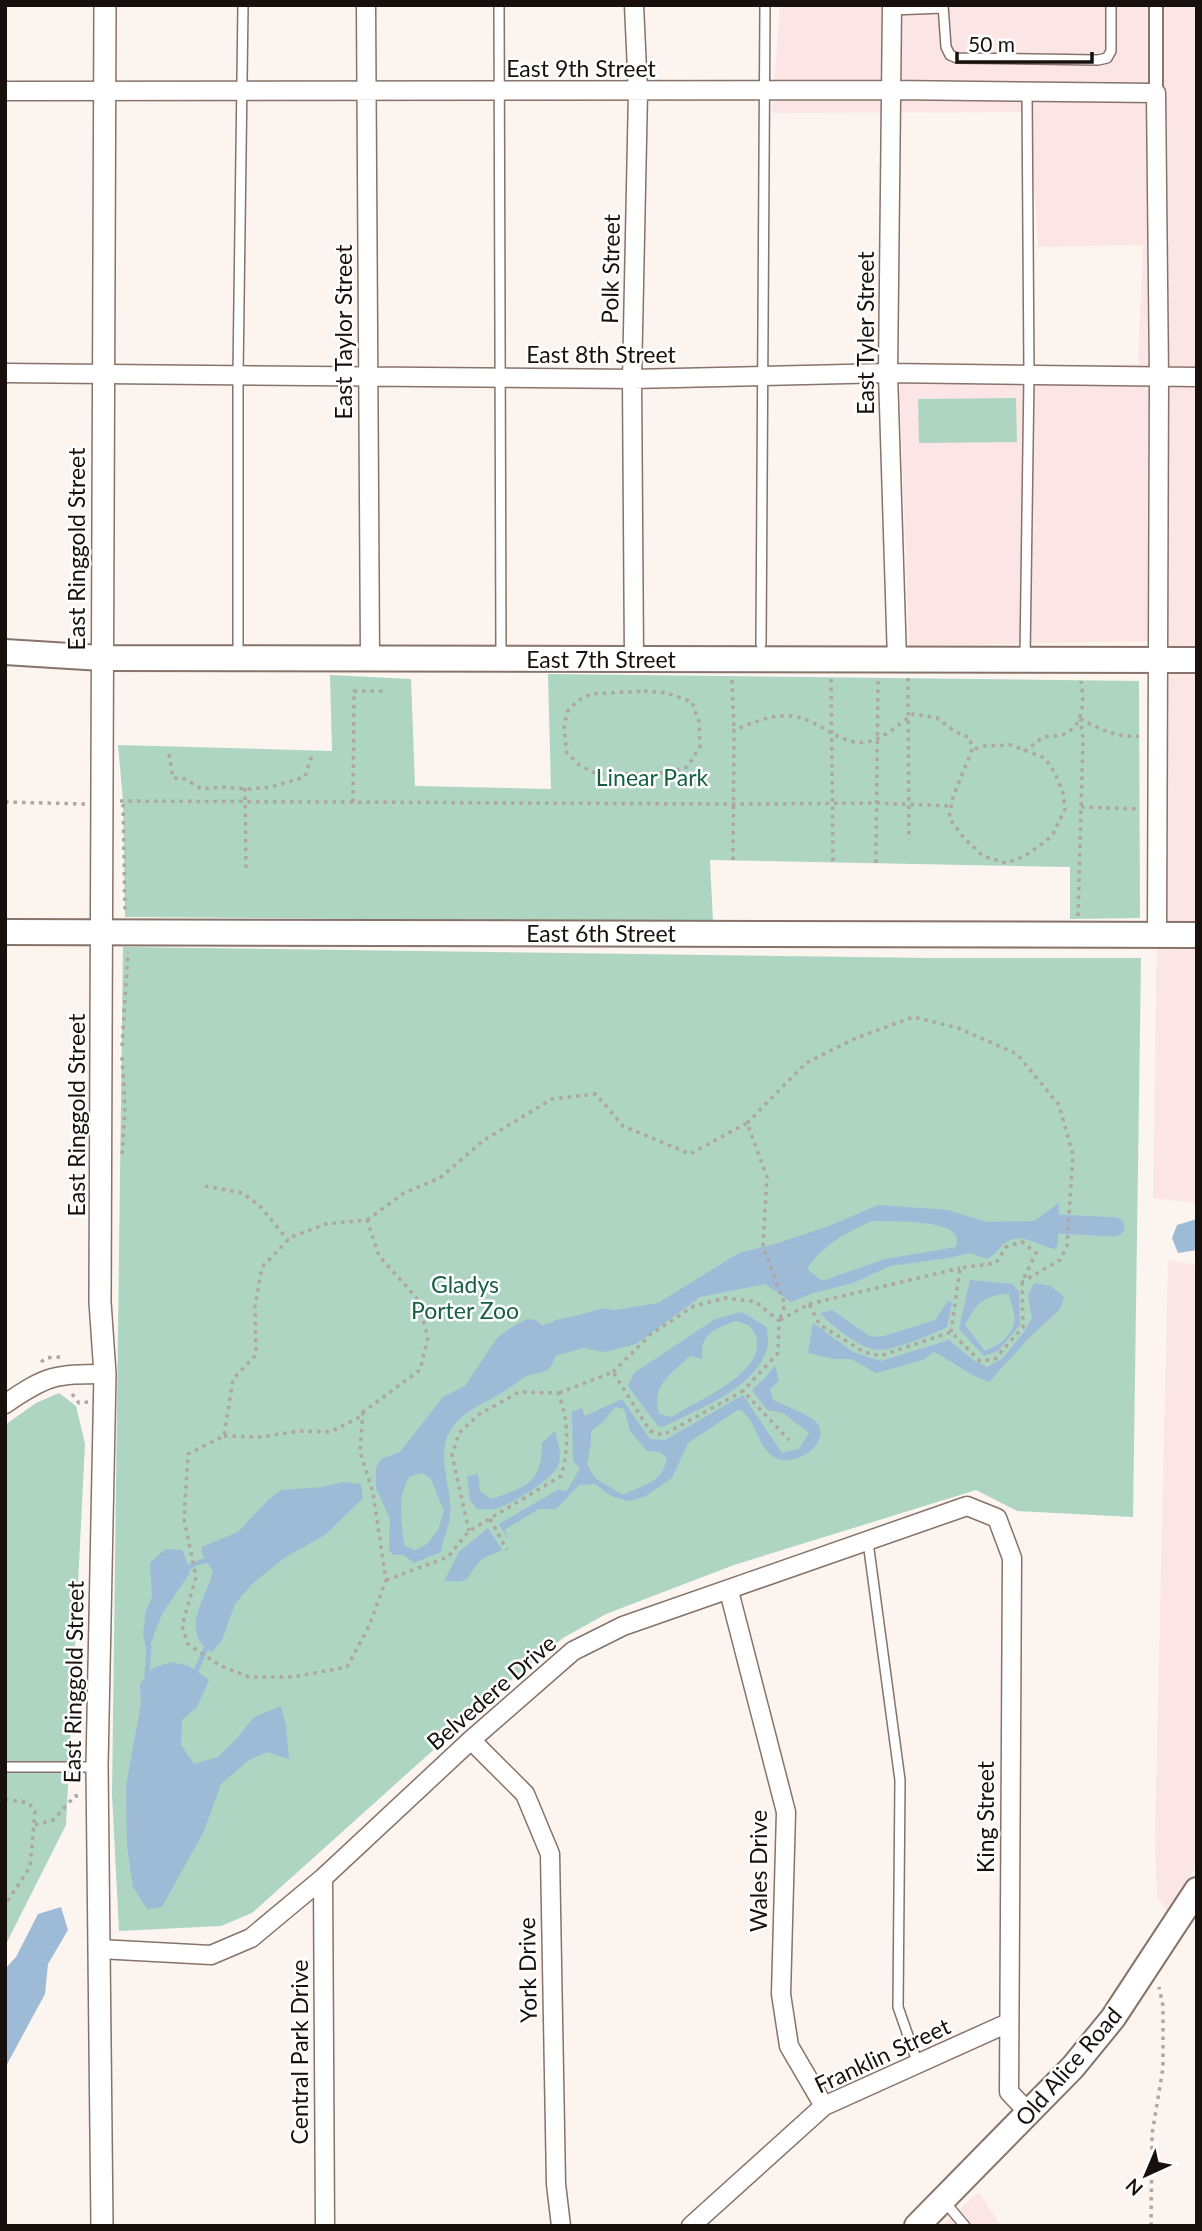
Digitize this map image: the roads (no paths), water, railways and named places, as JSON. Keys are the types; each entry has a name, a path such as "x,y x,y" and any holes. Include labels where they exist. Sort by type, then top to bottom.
{"main road":[{"name":"East 7th Street","path":"5,652 102,658 634,659 902,669 1025,660 1197,660"},
{"name":"East 6th Street","path":"5,932 103,930 1197,935"},
{"name":"Old Alice Road","path":"917,2226 1073,2067 1113,2018 1197,1890"}],"street":[{"name":"East Ringgold Street","path":"102,2226 97,1766 105,1374 100,1302 105,5"},
{"name":"East Taylor Street","path":"366,5 370,658"},
{"name":"Polk Street","path":"634,5 638,92 632,379 634,659"},
{"path":"1156,5 1159,377 1157,935"},
{"name":"East Tyler Street","path":"892,7 888,373 902,669"},
{"name":"East 9th Street","path":"5,91 892,90 1156,93"},
{"name":"East 8th Street","path":"5,373 501,379 888,373 1197,377"},
{"path":"5,1404 47,1378 64,1374 105,1374"},
{"name":"Belvedere Drive","path":"99,1949 211,1955 251,1938 323,1878 573,1651 623,1626 967,1506 997,1518"},
{"name":"King Street","path":"997,1518 1012,1558 1009,2092 1028,2112"},
{"name":"Wales Drive","path":"729,1591 786,1812 781,1994 789,2046 824,2106"},
{"name":"York Drive","path":"471,1741 525,1794 550,1854 556,2184 561,2226"},
{"name":"Central Park Drive","path":"323,1878 325,2226"},
{"name":"Franklin Street","path":"691,2226 824,2106 1008,2023"}],"lane":[{"path":"238,658 238,375 243,5"},
{"path":"499,5 501,659"},
{"path":"761,644 765,5"},
{"path":"892,7 943,6 946,47 950,55 957,58 1098,60 1107,58 1111,51 1111,5"},
{"path":"1025,660 1029,375 1027,92"},
{"path":"868,1542 900,1780 898,2007 918,2064"},
{"path":"5,1767 97,1766"},
{"path":"944,2200 965,2226"}],"water":[{"path":"1059,1203 1056,1249 1026,1239 1014,1239 1005,1243 987,1259 969,1253 890,1266 853,1283 813,1293 791,1302 765,1284 700,1297 636,1344 605,1352 588,1349 564,1339 554,1320 658,1303 739,1253 829,1226 878,1205 948,1210 987,1222 1034,1221","holes":["872,1221 942,1227 956,1236 956,1247 885,1259 822,1281 807,1269 813,1260 836,1240"]},
{"path":"1197,1219 1197,1250 1178,1253 1172,1238 1177,1225"},
{"path":"970,1280 1012,1284 1019,1291 1020,1325 998,1351 984,1356 959,1329","holes":["1009,1294 1014,1316 1013,1328 1003,1340 985,1351 965,1325 977,1306 987,1298"]},
{"path":"1034,1283 1051,1286 1064,1297 1060,1309 989,1382 934,1352 923,1360 876,1373 851,1359 833,1359 808,1353 813,1323 853,1352 881,1361 949,1340 973,1360 987,1367 1002,1359 1032,1318 1028,1296"},
{"path":"948,1301 952,1303 947,1327 904,1345 880,1350 856,1342 820,1313 832,1310 871,1337 884,1336 935,1320"},
{"path":"742,1312 767,1327 768,1346 761,1363 751,1376 724,1396 663,1427 658,1426 628,1386 634,1373 715,1319","holes":["736,1321 750,1326 757,1338 756,1353 739,1376 672,1417 659,1414 658,1395 664,1381 690,1356 702,1359 703,1343 710,1333"]},
{"path":"527,1319 541,1324 557,1353 554,1361 548,1370 522,1379 455,1423 444,1450 450,1507 441,1552 414,1563 404,1555 393,1555 389,1550 390,1519 376,1488 376,1467 381,1459 400,1452 443,1397 465,1386 497,1338","holes":["422,1473 431,1479 444,1511 438,1530 427,1544 415,1550 405,1546 404,1542 402,1494 409,1477"]},
{"path":"775,1365 779,1381 770,1389 773,1400 817,1423 819,1439 808,1453 790,1460 774,1457 764,1447 750,1420 739,1409 688,1443 672,1478 644,1497 629,1501 611,1496 595,1484 579,1485 556,1509 539,1509 505,1530 509,1540 499,1524 559,1489 566,1492 580,1468 573,1461 572,1412 582,1408 585,1416 622,1399 650,1439 665,1440 743,1395 782,1453 799,1449 809,1433 783,1413 767,1410 752,1390","holes":["615,1407 624,1409 630,1431 647,1451 660,1452 667,1458 665,1467 656,1478 623,1495 595,1478 587,1464 591,1431 603,1422"]},
{"path":"555,1431 560,1459 550,1476 501,1507 477,1509 470,1500 467,1476 478,1474 480,1491 491,1499 523,1487 535,1476 539,1467 542,1443"},
{"path":"343,1482 361,1484 363,1498 325,1535 284,1558 251,1585 235,1604 222,1640 212,1652 202,1644 197,1635 197,1614 213,1571 202,1554 202,1547 238,1532 281,1490 322,1487"},
{"path":"488,1528 502,1550 481,1560 464,1580 444,1581 459,1552"},
{"path":"165,1549 182,1550 189,1574 162,1614 147,1653 143,1634 146,1611 152,1597 150,1563"},
{"path":"171,1662 189,1666 209,1680 197,1707 182,1720 181,1745 194,1764 218,1757 254,1717 281,1706 289,1759 267,1752 249,1760 221,1784 204,1831 162,1907 147,1909 133,1887 127,1846 126,1786 141,1703 140,1684 153,1668"},
{"path":"61,1907 68,1930 48,1964 45,1994 5,2068 5,1969 16,1957 38,1914"}],"waterway":[{"path":"1059,1224 1115,1227"},
{"path":"512,1362 550,1340 605,1325"},
{"path":"186,1571 197,1563 211,1561"},
{"path":"149,1647 149,1682"},
{"path":"196,1671 206,1648"}],"park label":[{"name":"Linear Park","path":"652,777"},
{"name":"Gladys Porter Zoo","path":"465,1297"}]}
